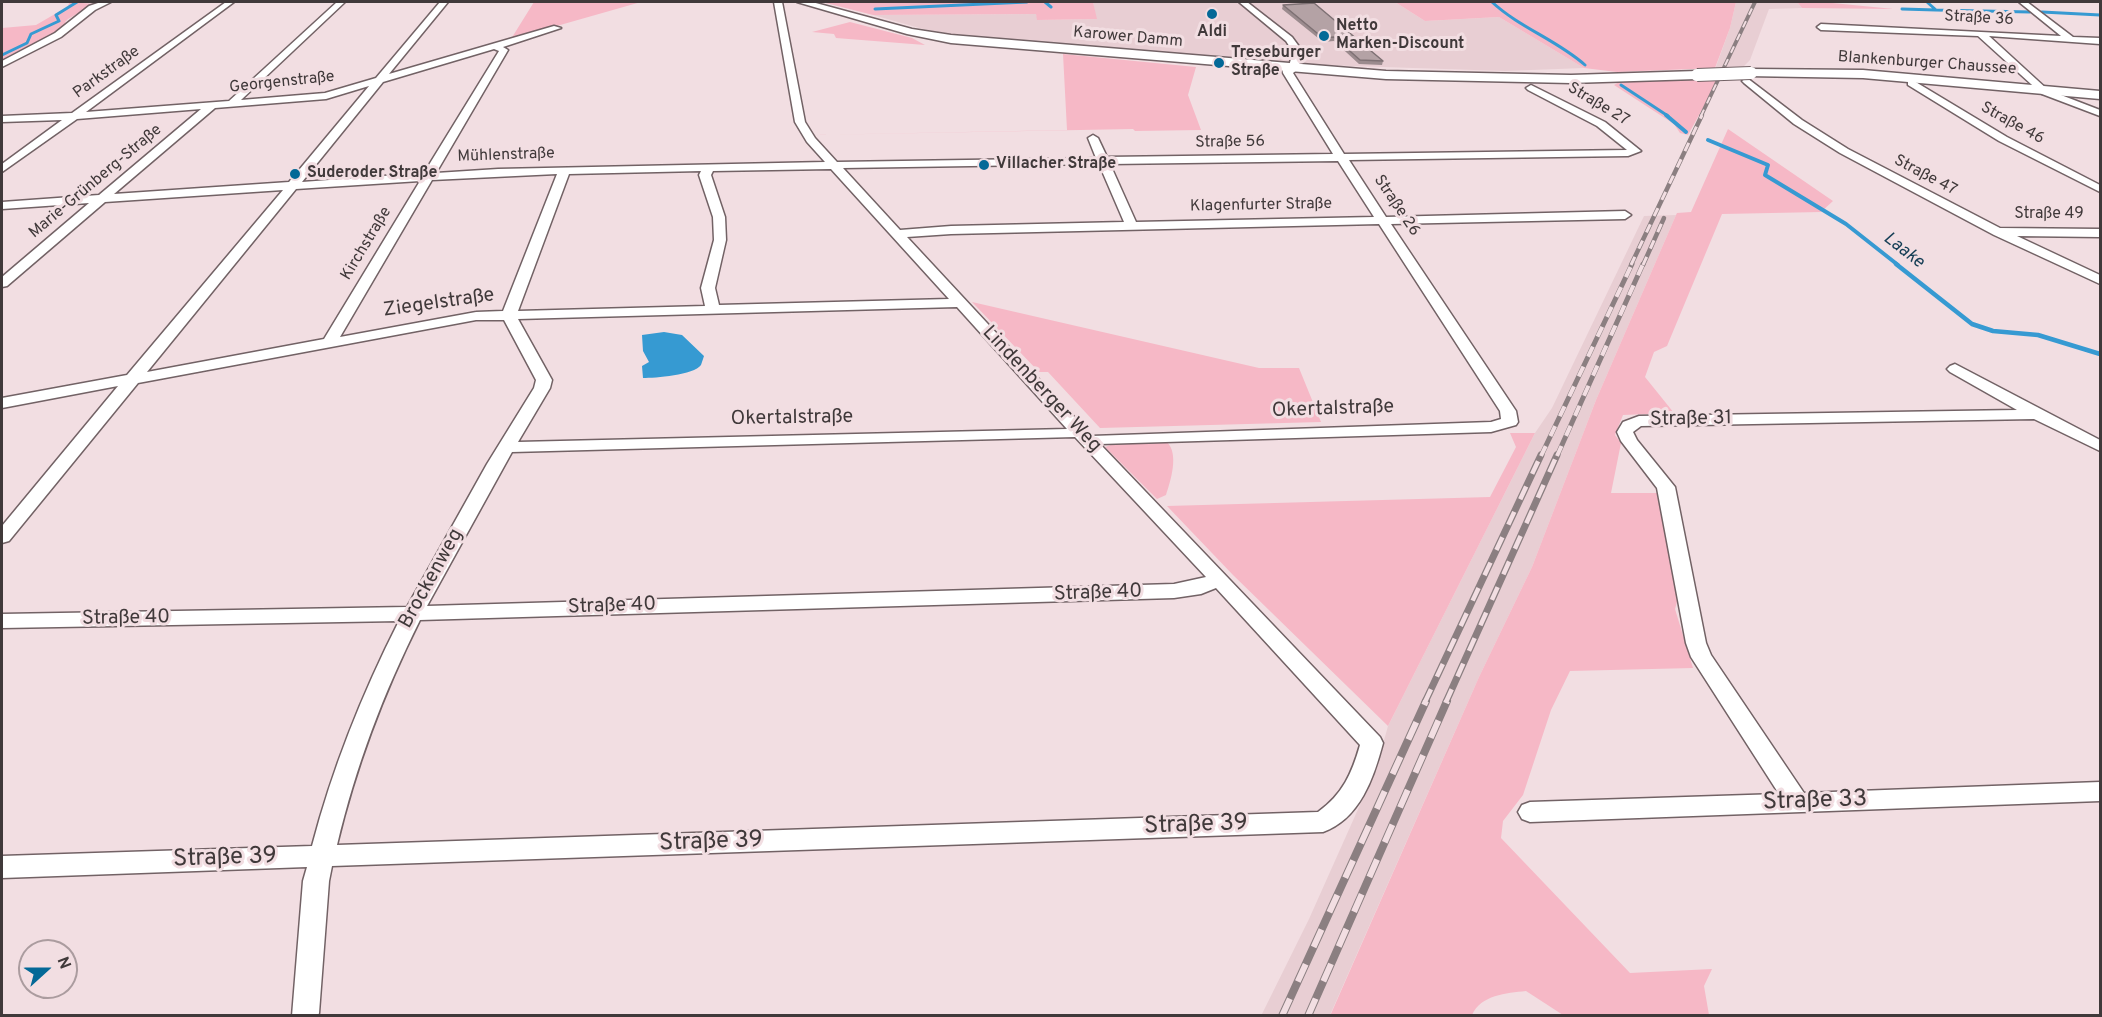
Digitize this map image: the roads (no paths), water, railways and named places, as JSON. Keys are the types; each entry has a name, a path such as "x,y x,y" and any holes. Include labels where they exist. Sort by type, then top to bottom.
{"main road":[{"name":"Karower Damm","path":"802,2 944,39 1290,68 1433,77 1601,79 1697,75"},
{"name":"Blankenburger Chaussee","path":"1697,75 1749,77 1863,74 2100,95"}],"street":[{"path":"2,64 58,35 92,8 107,2"},
{"name":"Parkstraße","path":"2,169 230,2"},
{"path":"231,104 341,2"},
{"path":"2,537 444,2"},
{"name":"Lindenberger Weg","path":"778,2 800,122 811,140 1371,742"},
{"path":"1243,2 1289,39 1298,52 1290,68"},
{"path":"2023,2 2071,39"},
{"name":"Straße 36","path":"1821,27 1980,33 2100,41"},
{"name":"Georgenstraße","path":"2,119 317,98 557,28"},
{"path":"1980,33 2043,90 2100,113"},
{"name":"Kirchstraße","path":"331,343 504,50 495,47"},
{"name":"Straße 26","path":"1290,68 1300,94 1477,364"},
{"name":"Straße 47","path":"1749,77 1798,122 1844,151 1998,232 2100,280"},
{"name":"Straße 46","path":"1911,83 2003,139 2100,189"},
{"name":"Straße 27","path":"1531,88 1601,124 1635,148 1635,152 1628,153"},
{"name":"Marie-Grünberg-Straße","path":"2,283 211,106"},
{"path":"1093,138 1131,225"},
{"name":"Straße 56","path":"833,165 1628,153"},
{"name":"Mühlenstraße","path":"2,205 429,176 833,165"},
{"path":"709,168 705,176 719,217 720,240 708,288 712,305 710,311"},
{"path":"509,315 564,171"},
{"name":"Klagenfurter Straße","path":"897,234 942,230 1131,225 1625,215"},
{"name":"Straße 49","path":"1998,232 2100,233"},
{"name":"Ziegelstraße","path":"2,403 476,316 961,303"},
{"name":"Brockenweg","path":"305,1013 316,881 340,786 362,724 386,667 413,613 506,447 542,388 544,380 509,315"},
{"name":"Okertalstraße","path":"506,447 1067,434 1099,439 1491,427 1510,422 1508,411 1477,364"},
{"name":"Straße 31","path":"1955,369 2100,446"},
{"name":"Straße 31","path":"1798,803 1701,657 1696,643 1666,487 1629,441 1625,432 1629,425 1639,421 2037,414"},
{"name":"Straße 40","path":"2,621 413,613 1174,591 1201,587 1220,579"},
{"name":"Straße 39","path":"2,867 1323,822 1342,809 1363,777 1371,742"},
{"name":"Straße 33","path":"1530,812 2100,792"}],"water":[{"path":"664,332 682,335 704,356 701,365 683,374 643,378 642,366 649,362 643,351 642,335"}],"waterway":[{"path":"2,55 27,43 31,34 59,21 56,15 77,2"},
{"path":"875,9 1027,2"},
{"path":"1045,2 1051,7"},
{"name":"Laake","path":"1492,2 1585,65"},
{"path":"1927,2 1936,10"},
{"path":"1902,9 1936,10"},
{"path":"1936,10 2030,12"},
{"path":"2042,12 2100,15"},
{"name":"Laake","path":"1621,85 1668,116"},
{"name":"Laake","path":"1666,115 1686,132"},
{"name":"Laake","path":"1708,140 1768,165 1765,175 1846,224 1898,265"},
{"name":"Laake","path":"1896,264 1972,324 1993,331 2038,335 2100,354"}],"railway":[{"path":"1701,116 1755,2"},
{"path":"1631,265 1702,115"},
{"path":"1643,265 1664,218"},
{"path":"1541,456 1632,264"},
{"path":"1557,456 1643,264"},
{"path":"1425,702 1541,455"},
{"path":"1446,702 1557,455"},
{"path":"1282,1016 1426,701"},
{"path":"1308,1016 1447,701"}],"place":[{"name":"Aldi","path":"1212,14"},
{"name":"Netto Marken-Discount","path":"1324,36"},
{"name":"Treseburger Straße","path":"1219,63"},
{"name":"Villacher Straße","path":"984,165"},
{"name":"Suderoder Straße","path":"295,174"}]}
